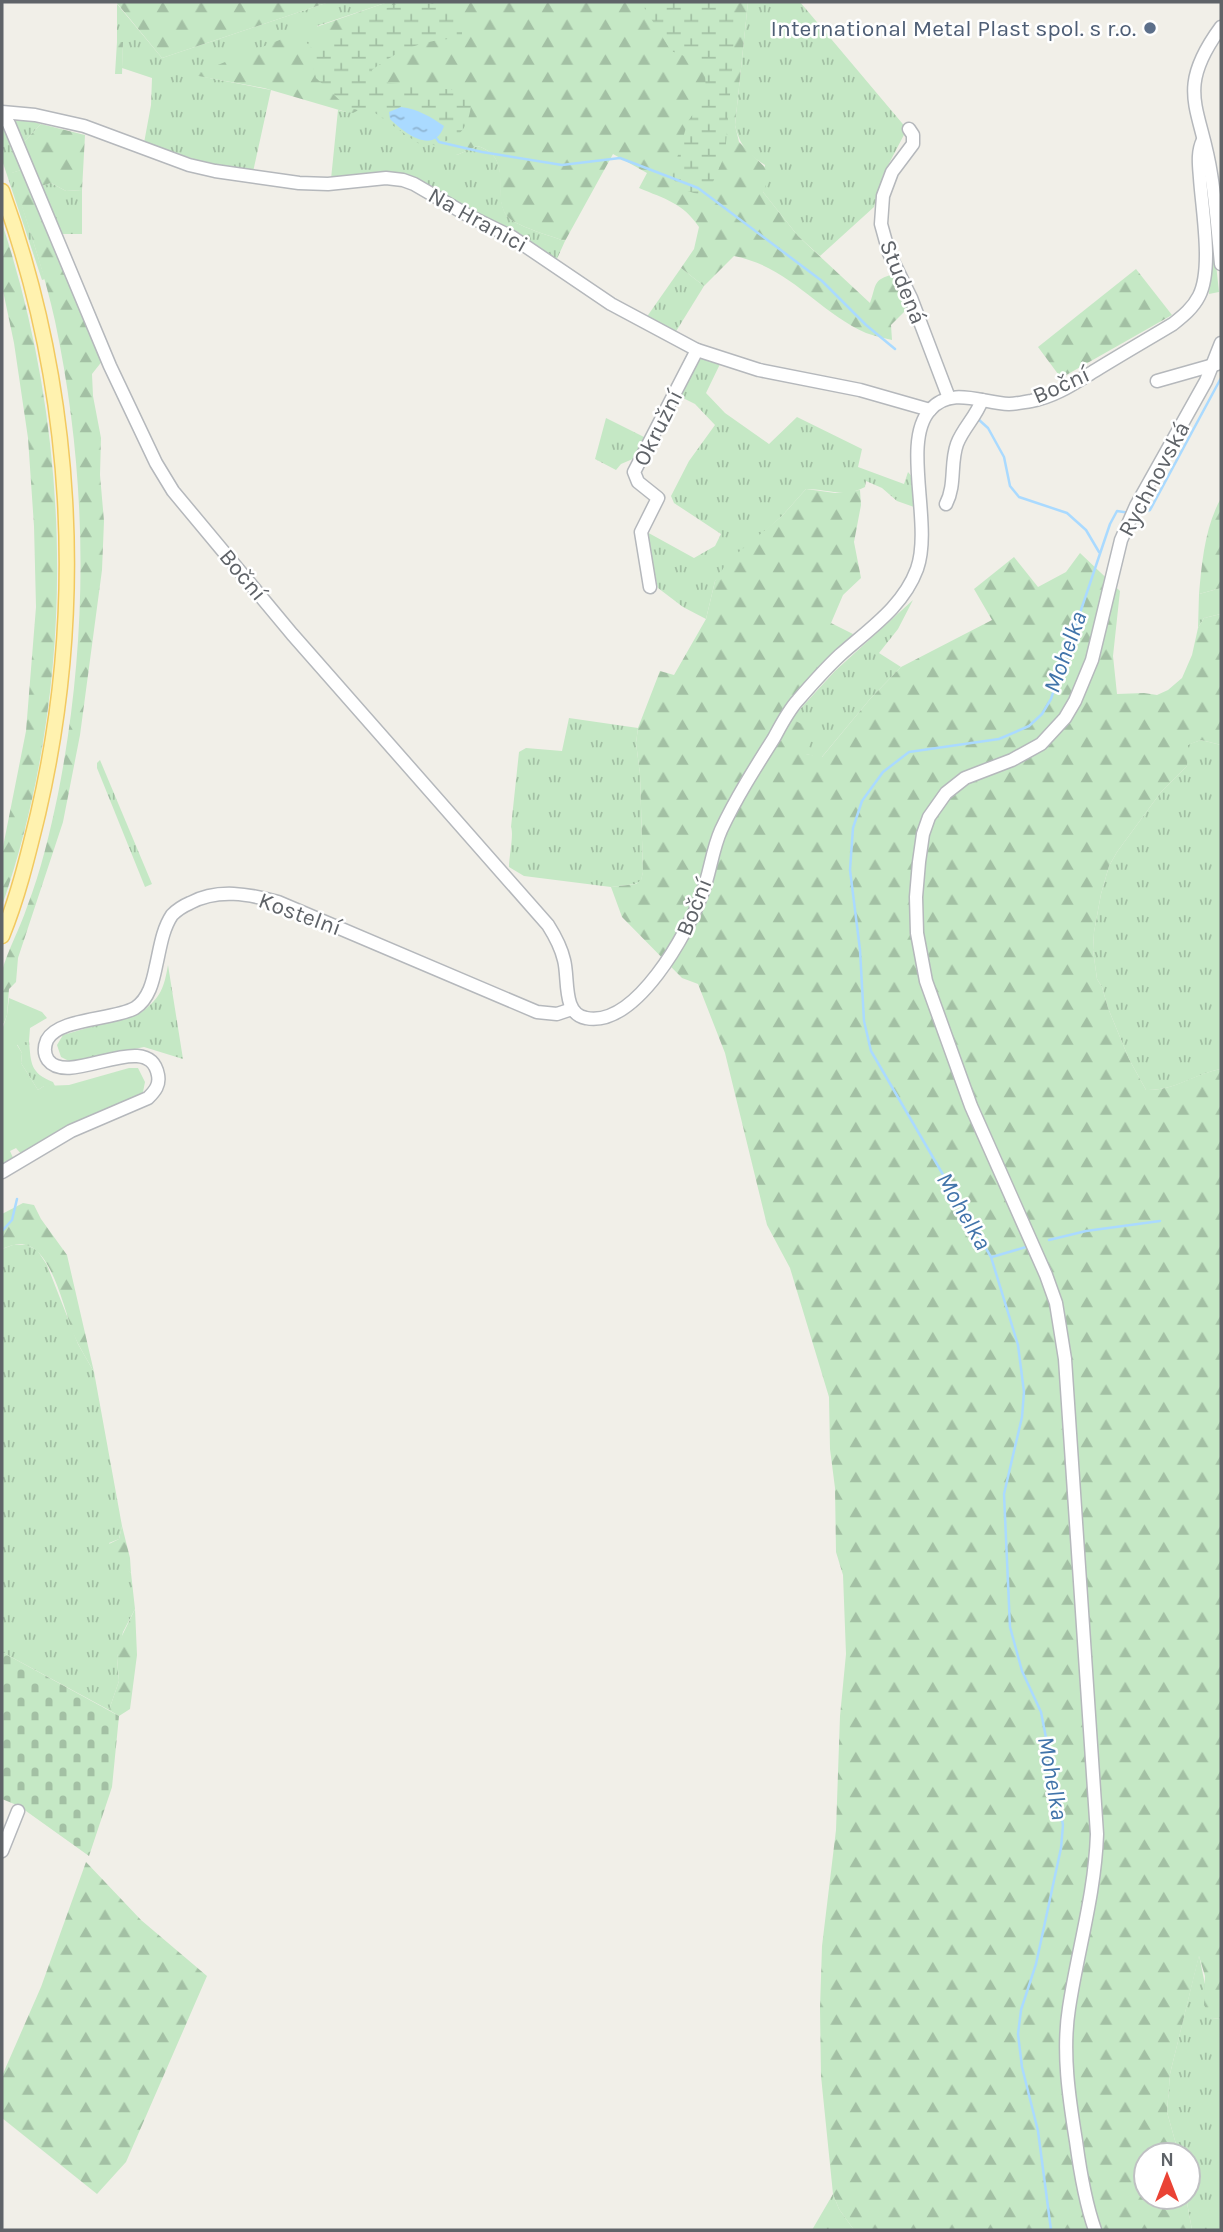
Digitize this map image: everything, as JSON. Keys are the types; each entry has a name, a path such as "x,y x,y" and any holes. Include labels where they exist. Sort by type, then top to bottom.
{"main road":[{"path":"2,191 30,282 51,376 64,480 67,579 65,643 52,747 25,864 2,936"}],"street":[{"path":"1221,27 1202,57 1195,80 1196,114 1211,173 1221,264"},
{"name":"Boční","path":"2,113 9,124 110,366 156,463 173,491 292,634 548,925 563,956 572,1009 585,1018 610,1014 637,997 660,972 681,939 702,894 720,832 751,774 795,704 837,657 892,610 912,582 918,565 923,532 916,444 930,410"},
{"name":"Na Hranici","path":"2,113 35,115 84,126 190,165 215,171 299,183 328,184 386,178 403,180 512,237 611,304 698,350 736,364 860,390 930,410"},
{"name":"Studená","path":"909,129 913,135 913,144 892,172 883,196 881,224 889,253 911,298 949,398"},
{"name":"Boční","path":"949,398 958,396 1010,404 1036,400 1063,390 1173,324 1189,310 1204,284 1206,263 1198,159 1203,140"},
{"name":"Rychnovská","path":"1095,2230 1082,2181 1070,2104 1067,2064 1069,2008 1092,1896 1097,1834 1061,1327 1046,1275 971,1106 926,981 917,933 916,897 923,834 929,817 946,793 965,778 1012,760 1041,744 1065,718 1075,701 1092,660 1121,540 1136,506 1219,364 1221,343"},
{"name":"Okružní","path":"650,587 641,532 658,498 638,482 634,472 698,350"},
{"path":"1157,381 1219,364"},
{"path":"930,410 949,398"},
{"path":"947,504 952,489 956,447 978,412 982,400"},
{"name":"Kostelní","path":"2,1172 71,1130 155,1092 159,1082 158,1072 152,1063 144,1058 118,1058 64,1069 51,1063 45,1046 54,1031 120,1014 145,999 164,933 173,915 196,900 218,894 242,894 278,902 537,1012 557,1014 572,1009"},
{"path":"2,1851 18,1811"}],"green space":[{"path":"116,2 329,2 162,58"},
{"path":"329,2 388,2 317,26 457,155 477,146 489,152 496,159 504,211 510,219 565,241 556,261 426,186 331,179 338,110 346,112 368,106 194,75 271,90 253,172 216,166 144,143 151,105 152,78 122,68 123,42 117,42 117,4 162,58"},
{"path":"388,2 748,2 735,125 739,142 771,173 763,192 798,236 870,303 879,281 894,274 908,308 891,325 892,340 866,333 849,324 787,279 754,262 734,256 704,286 681,268 694,249 699,227 680,207 639,188 647,173 613,154 565,241 514,222 504,211 499,169 496,159 489,152 477,146 457,155 446,152 417,135 390,102 316,27"},
{"path":"729,2 732,6 736,22 725,155 708,193 697,194 678,188 672,175 688,121 706,96 705,71 698,61 671,51 642,4"},
{"path":"748,2 800,2 907,129 883,175 874,207 820,256 798,236 763,192 765,165 745,148 735,125"},
{"path":"445,3 462,24 462,38 414,46 372,70 373,81 472,92 468,120 455,137 422,146 375,113 348,108 316,78 312,62 315,48 392,5"},
{"path":"297,33 368,105 353,113 346,112 264,88 193,75"},
{"path":"117,42 123,42 122,74 115,74"},
{"path":"18,117 41,124 23,143 15,122"},
{"path":"2,124 21,170 12,173 45,279 42,280 2,160"},
{"path":"41,124 85,135 82,190 66,191 51,183 41,186 23,143"},
{"path":"21,170 103,360 92,374 101,438 100,475 104,521 102,570 80,735 63,822 18,958 16,982 9,989 7,1015 2,1024 2,971 37,880 58,794 75,676 79,616 79,498 74,439 51,302 11,173"},
{"path":"1203,170 1206,170 1219,292 1209,294 1211,262"},
{"path":"51,183 66,191 82,190 82,234 62,234 41,186"},
{"path":"2,223 26,306 43,391 53,478 57,565 54,651 44,738 26,823 2,906 2,852 26,731 36,607 28,438 14,343 2,286"},
{"path":"681,268 704,286 675,333 646,318"},
{"path":"1136,269 1172,315 1061,378 1038,347"},
{"path":"704,357 721,362 706,393 725,413 769,444 797,417 862,449 858,467 904,484 908,472 914,479 914,507 897,501 882,488 866,481 865,487 851,492 806,489 715,581 706,619 683,607 658,588 645,531 694,558 715,546 721,534 674,503 671,496 689,461 715,425 695,404 679,396 693,365"},
{"path":"606,418 646,438 635,458 621,464 616,470 595,459"},
{"path":"806,489 835,493 860,490 861,505 854,542 861,578 843,595 831,623 853,634 813,677 784,715 813,730 806,754 822,757 870,699 901,667 992,620 974,589 1014,557 1038,587 1066,572 1080,553 1120,591 1113,656 1117,694 1157,695 1168,690 1182,678 1192,655 1198,628 1204,618 1221,614 1221,745 1201,740 1188,745 1187,766 1161,792 1117,852 1109,866 1101,894 1093,950 1097,979 1129,1059 1146,1090 1166,1088 1221,1069 1221,2018 1212,2019 1204,2005 1205,1976 1199,1956 1170,2074 1167,2112 1175,2141 1132,2141 1132,2211 1189,2211 1192,2230 854,2230 839,2209 833,2194 821,2076 820,2008 822,1946 836,1830 840,1716 846,1654 843,1575 836,1552 829,1397 790,1268 767,1225 725,1053 698,984 682,978 622,917 611,887 636,884 641,880 643,872 640,774 636,743 638,728 660,671 674,675 706,619 715,581 728,561 782,516"},
{"path":"1221,498 1221,588 1199,594 1208,532"},
{"path":"1221,588 1221,614 1204,618 1198,628 1199,594"},
{"path":"913,600 898,629 879,653 901,667 870,699 821,758 806,754 791,719 835,671"},
{"path":"569,718 638,728 636,743 640,774 643,872 641,881 635,884 611,887 524,876 509,867 519,752 526,748 562,751"},
{"path":"1201,740 1221,745 1221,1069 1166,1088 1146,1090 1129,1059 1097,979 1093,950 1094,932 1109,866 1161,792 1187,766 1187,745"},
{"path":"100,760 152,884 145,887 97,768"},
{"path":"168,965 183,1059 144,1047 83,1060 69,1061 61,1057 57,1045 63,1035 142,1012 154,1002 161,992"},
{"path":"9,998 42,1012 47,1018 30,1028 29,1041 17,1045 22,1053 21,1063 38,1090 44,1086 69,1085 129,1068 138,1068 145,1082 140,1094 70,1125 22,1155 16,1148 10,1151 14,1160 2,1168 2,1030"},
{"path":"29,1041 33,1066 55,1086 44,1086 38,1090 21,1063 22,1053 17,1044"},
{"path":"23,1203 34,1205 67,1255 94,1372 73,1333 57,1284 44,1260 29,1246 15,1245 2,1249 2,1214"},
{"path":"13,1245 27,1245 37,1250 47,1265 78,1344 94,1372 122,1526 119,1539 109,1543 131,1573 135,1609 123,1632 117,1658 119,1681 109,1710 2,1652 2,1249"},
{"path":"122,1526 131,1573 121,1562 105,1554 105,1546 119,1539"},
{"path":"135,1609 137,1655 130,1709 119,1716 109,1710 119,1681 119,1642"},
{"path":"2,1652 119,1716 112,1787 89,1856 19,1806 2,1799"},
{"path":"86,1862 141,1920 207,1976 126,2162 97,2194 2,2118 2,2076 41,1987"},
{"path":"1199,1955 1212,2019 1221,2018 1221,2230 1192,2230 1189,2211 1202,2211 1202,2141 1175,2141 1167,2112 1170,2074"},
{"path":"833,2194 839,2209 854,2230 812,2230"}],"water":[{"path":"401,107 424,114 444,126 439,135 426,141 403,130 390,119 389,112"}],"waterway":[{"path":"436,138 439,142 482,152 562,165 620,158 698,188 822,281 866,325 895,349"},
{"name":"Mohelka","path":"1137,514 1150,510 1221,378"},
{"path":"978,419 988,428 1004,457 1010,486 1019,497 1067,513 1086,530 1099,552"},
{"name":"Mohelka","path":"1051,2230 1038,2131 1022,2067 1018,2034 1021,2010 1036,1964 1061,1848 1063,1825 1041,1712 1022,1671 1010,1627 1004,1494 1022,1417 1024,1392 1018,1345 991,1257 871,1051 864,1021 860,950 850,870 853,828 862,801 883,772 909,752 999,739 1029,726 1042,714 1051,699 1110,524 1117,511 1130,513"},
{"path":"2,1231 12,1220 17,1199"},
{"path":"1049,1240 1086,1231 1160,1221"},
{"path":"992,1257 1026,1247"}],"place":[{"name":"International Metal Plast spol. s r.o.","path":"1150,28"}]}
